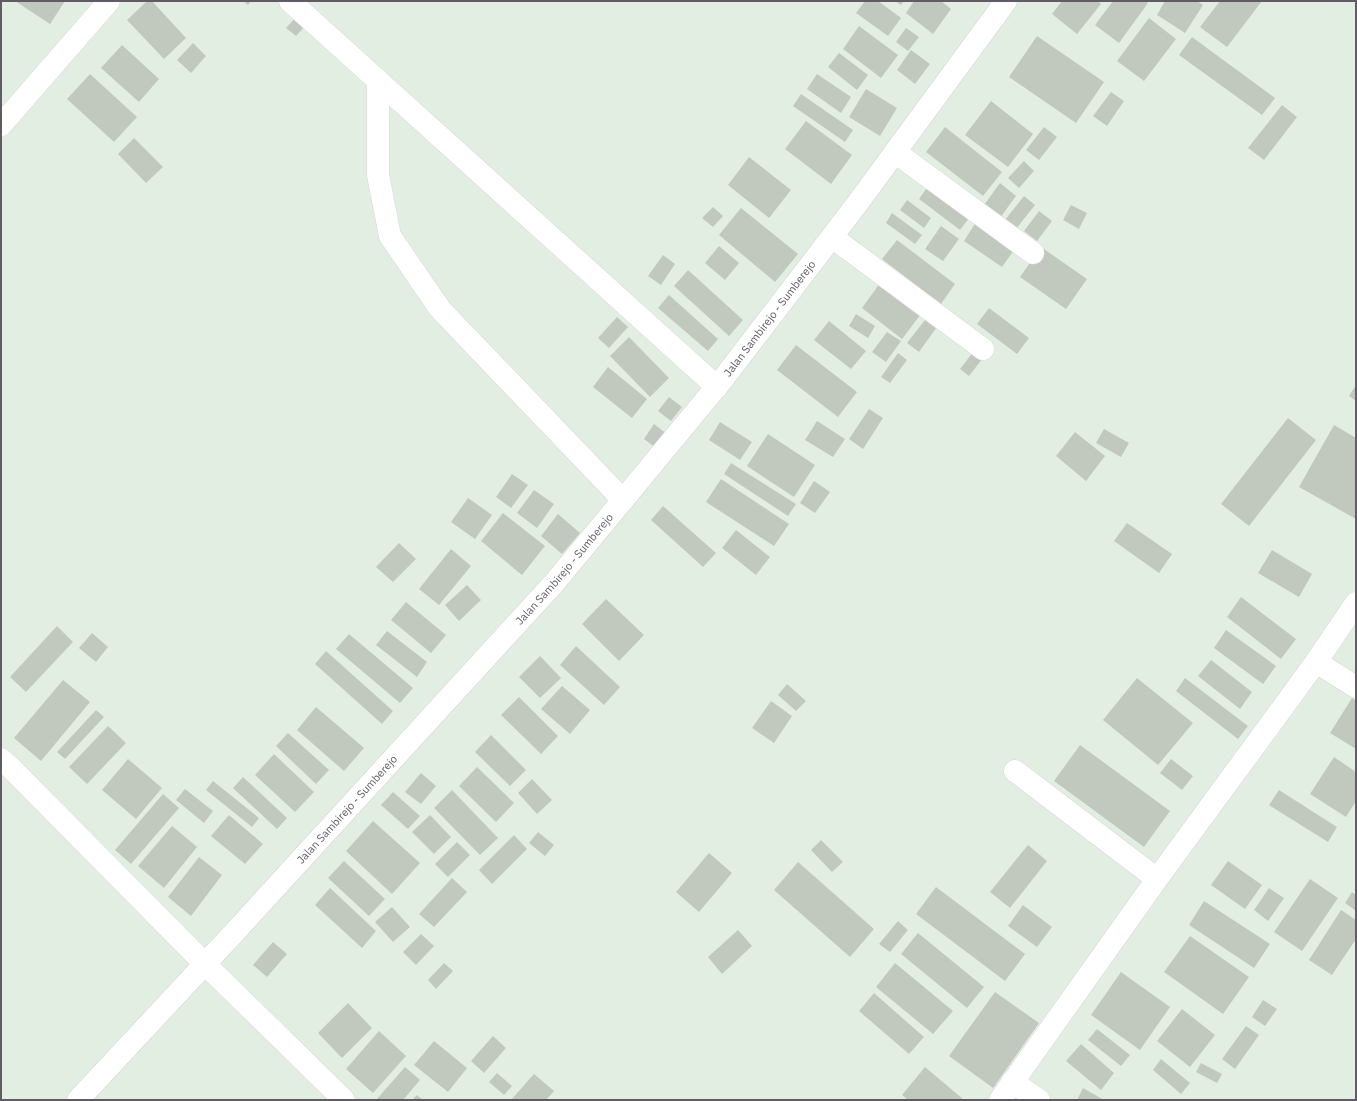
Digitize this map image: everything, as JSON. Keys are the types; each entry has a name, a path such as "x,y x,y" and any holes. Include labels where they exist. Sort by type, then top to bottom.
{"street":[{"path":"1,124 109,1"},
{"path":"290,1 717,387"},
{"name":"Jalan Sambirejo - Sumberejo","path":"78,1100 205,964 555,582 717,387 832,237 1006,1"},
{"path":"378,80 378,175 390,236 440,309 623,500"},
{"path":"895,152 1033,253"},
{"path":"832,237 983,349"},
{"path":"1000,1100 1157,880 1316,662 1356,603"},
{"path":"1316,662 1356,687"},
{"path":"1,759 205,964 344,1100"},
{"path":"1015,771 1157,880"},
{"path":"1012,1082 1039,1100"}],"building":[{"path":"15,1 65,1 50,24"},
{"path":"147,1 152,1 186,38 164,59 127,20"},
{"path":"243,1 251,1 248,5"},
{"path":"865,1 878,1 901,18 888,36 856,13"},
{"path":"895,1 904,1 901,5"},
{"path":"914,1 941,1 951,9 933,34 906,13"},
{"path":"1062,1 1098,1 1101,4 1077,34 1052,14"},
{"path":"1113,1 1145,1 1148,3 1119,43 1095,25"},
{"path":"1165,1 1197,1 1203,5 1185,33 1157,15"},
{"path":"1220,1 1262,1 1227,47 1200,27"},
{"path":"295,18 305,26 296,36 286,28"},
{"path":"1149,18 1176,39 1144,81 1117,61"},
{"path":"859,26 898,55 881,78 843,49"},
{"path":"906,28 919,37 908,51 896,42"},
{"path":"1037,36 1104,82 1076,123 1009,77"},
{"path":"1192,37 1275,98 1262,115 1179,55"},
{"path":"193,43 206,56 191,73 177,60"},
{"path":"122,45 159,79 139,102 101,68"},
{"path":"911,50 930,64 915,84 897,70"},
{"path":"839,53 868,75 857,90 828,67"},
{"path":"90,74 137,117 114,142 67,99"},
{"path":"817,74 851,97 841,113 807,89"},
{"path":"866,89 897,108 880,136 849,117"},
{"path":"1111,92 1124,101 1107,126 1093,116"},
{"path":"801,94 853,130 845,142 793,106"},
{"path":"991,101 1033,134 1008,167 965,135"},
{"path":"1282,105 1297,117 1264,160 1248,148"},
{"path":"806,121 852,155 831,184 785,149"},
{"path":"945,127 1002,172 983,196 926,152"},
{"path":"1044,127 1057,137 1039,160 1026,150"},
{"path":"134,138 163,167 146,183 118,154"},
{"path":"749,157 791,190 769,218 728,185"},
{"path":"1024,161 1034,171 1019,188 1008,178"},
{"path":"931,182 973,213 960,230 919,199"},
{"path":"1000,183 1016,196 1000,218 984,205"},
{"path":"1024,196 1035,205 1016,229 1005,220"},
{"path":"907,200 931,218 924,228 900,210"},
{"path":"1071,205 1087,213 1079,229 1063,220"},
{"path":"713,207 723,216 713,227 702,218"},
{"path":"741,208 798,254 775,282 719,235"},
{"path":"1039,211 1052,221 1037,241 1024,231"},
{"path":"892,213 922,235 915,244 886,223"},
{"path":"978,219 1017,246 1002,267 964,241"},
{"path":"941,226 959,239 943,261 925,249"},
{"path":"897,240 955,284 941,304 882,259"},
{"path":"719,246 739,263 725,280 705,263"},
{"path":"1041,247 1087,279 1066,309 1020,277"},
{"path":"663,255 675,264 661,285 648,276"},
{"path":"688,270 743,320 729,336 674,286"},
{"path":"883,279 924,310 902,339 862,308"},
{"path":"669,295 718,339 708,351 658,308"},
{"path":"989,308 1029,338 1017,354 977,324"},
{"path":"856,314 875,326 868,338 849,326"},
{"path":"928,316 939,324 919,352 907,343"},
{"path":"617,317 628,327 609,348 598,338"},
{"path":"829,321 866,351 851,369 814,340"},
{"path":"887,332 901,341 886,362 872,352"},
{"path":"629,337 669,378 650,397 610,356"},
{"path":"796,345 857,392 838,417 777,370"},
{"path":"974,351 983,358 969,376 960,369"},
{"path":"898,353 907,360 890,383 881,377"},
{"path":"608,367 647,399 632,418 593,387"},
{"path":"1356,385 1356,401 1349,396"},
{"path":"669,397 682,407 671,421 658,411"},
{"path":"869,409 883,418 863,449 849,439"},
{"path":"1288,418 1316,440 1249,526 1221,504"},
{"path":"817,421 845,439 833,457 805,440"},
{"path":"720,422 752,442 740,460 709,440"},
{"path":"654,424 667,434 656,448 644,439"},
{"path":"1334,425 1356,438 1356,519 1299,487"},
{"path":"1104,429 1129,443 1121,457 1096,443"},
{"path":"1075,432 1105,456 1086,481 1056,456"},
{"path":"768,434 815,465 794,497 747,466"},
{"path":"731,463 796,504 788,516 724,474"},
{"path":"512,474 528,485 511,508 496,497"},
{"path":"721,479 789,524 774,546 706,502"},
{"path":"814,481 830,492 815,513 800,503"},
{"path":"534,490 554,504 537,528 517,513"},
{"path":"468,498 492,515 475,539 451,522"},
{"path":"663,506 716,553 703,567 651,520"},
{"path":"503,513 545,546 522,575 481,541"},
{"path":"558,514 580,533 562,554 541,536"},
{"path":"1127,523 1172,554 1159,573 1114,541"},
{"path":"736,530 770,557 756,575 722,548"},
{"path":"399,543 416,559 393,582 376,567"},
{"path":"451,549 471,566 439,605 419,589"},
{"path":"1272,550 1312,574 1299,597 1258,573"},
{"path":"467,585 481,600 459,621 445,605"},
{"path":"1241,597 1296,639 1281,659 1227,617"},
{"path":"606,599 644,635 619,661 582,624"},
{"path":"406,602 446,635 431,653 391,620"},
{"path":"57,626 73,642 26,692 10,677"},
{"path":"1226,630 1276,666 1263,684 1214,648"},
{"path":"387,631 427,662 417,677 376,645"},
{"path":"92,633 108,647 96,662 79,648"},
{"path":"349,634 413,688 400,703 336,649"},
{"path":"576,646 620,687 604,705 560,665"},
{"path":"326,651 393,711 382,724 315,664"},
{"path":"540,656 561,678 540,698 519,677"},
{"path":"1211,660 1252,692 1240,709 1198,676"},
{"path":"1137,678 1193,723 1158,765 1103,720"},
{"path":"1185,678 1248,726 1238,739 1176,691"},
{"path":"63,680 90,702 41,761 14,738"},
{"path":"787,684 806,701 796,711 778,695"},
{"path":"562,686 590,710 570,734 541,709"},
{"path":"519,697 558,736 541,754 501,715"},
{"path":"1352,698 1356,701 1356,749 1330,733"},
{"path":"771,701 792,716 774,743 752,728"},
{"path":"316,707 364,748 344,771 297,730"},
{"path":"96,710 104,717 65,759 57,752"},
{"path":"108,726 126,743 87,784 69,767"},
{"path":"288,733 329,770 316,784 276,746"},
{"path":"491,735 526,770 510,786 475,752"},
{"path":"1080,745 1170,811 1144,847 1054,781"},
{"path":"274,754 314,792 295,812 255,775"},
{"path":"1334,757 1356,772 1356,801 1346,817 1310,794"},
{"path":"128,759 162,788 136,819 102,790"},
{"path":"1171,759 1193,776 1182,790 1160,773"},
{"path":"477,767 514,803 496,822 459,786"},
{"path":"421,773 436,786 421,804 405,792"},
{"path":"243,777 287,818 277,829 233,788"},
{"path":"532,779 552,800 537,814 518,793"},
{"path":"213,781 259,818 252,827 206,790"},
{"path":"185,789 213,811 204,823 176,800"},
{"path":"452,790 498,838 480,855 434,808"},
{"path":"1279,790 1337,827 1328,842 1269,805"},
{"path":"393,792 420,816 408,829 381,805"},
{"path":"163,794 179,808 131,864 115,850"},
{"path":"229,815 263,844 245,864 211,836"},
{"path":"430,815 451,837 434,854 412,832"},
{"path":"373,821 420,863 392,894 346,851"},
{"path":"172,826 197,847 164,888 138,866"},
{"path":"538,832 554,845 545,856 529,843"},
{"path":"514,835 527,849 492,884 479,870"},
{"path":"821,840 843,862 832,872 811,850"},
{"path":"457,842 470,855 448,877 435,864"},
{"path":"1028,845 1047,861 1010,908 990,892"},
{"path":"709,853 732,873 699,912 676,892"},
{"path":"199,857 222,875 191,916 168,897"},
{"path":"344,861 385,899 369,916 328,878"},
{"path":"1228,861 1262,885 1245,909 1211,885"},
{"path":"798,862 874,929 850,957 774,890"},
{"path":"452,878 467,892 434,927 419,914"},
{"path":"1310,879 1338,898 1302,951 1274,932"},
{"path":"936,887 1025,954 1005,981 916,914"},
{"path":"330,888 376,931 362,948 315,905"},
{"path":"1269,888 1284,898 1268,921 1254,910"},
{"path":"1352,892 1356,895 1356,911 1345,903"},
{"path":"1204,901 1270,944 1254,968 1189,925"},
{"path":"1023,905 1052,927 1037,947 1008,926"},
{"path":"392,907 410,927 393,942 375,922"},
{"path":"1341,910 1356,920 1356,939 1332,975 1309,960"},
{"path":"898,921 908,930 890,952 879,944"},
{"path":"738,930 752,946 722,974 708,957"},
{"path":"918,933 984,987 967,1008 901,954"},
{"path":"421,934 434,946 416,965 403,952"},
{"path":"1190,936 1249,977 1223,1014 1164,972"},
{"path":"273,942 287,954 267,977 253,965"},
{"path":"444,963 453,971 436,989 428,980"},
{"path":"895,963 953,1011 933,1034 876,987"},
{"path":"1121,972 1170,1007 1140,1050 1091,1015"},
{"path":"995,992 1039,1023 993,1088 949,1056"},
{"path":"874,993 924,1037 909,1054 859,1011"},
{"path":"1263,1000 1277,1009 1265,1026 1252,1017"},
{"path":"348,1003 372,1028 342,1058 318,1033"},
{"path":"1182,1009 1215,1035 1190,1067 1157,1041"},
{"path":"1246,1026 1259,1035 1235,1069 1222,1059"},
{"path":"1097,1029 1130,1055 1121,1066 1088,1040"},
{"path":"379,1031 406,1056 373,1093 346,1069"},
{"path":"493,1036 506,1048 484,1073 471,1061"},
{"path":"434,1041 467,1068 448,1092 414,1065"},
{"path":"1081,1044 1114,1073 1101,1090 1066,1061"},
{"path":"1161,1059 1190,1083 1181,1094 1153,1070"},
{"path":"1201,1063 1222,1074 1217,1083 1196,1072"},
{"path":"405,1067 420,1080 403,1100 376,1100"},
{"path":"925,1067 964,1100 908,1100 902,1095"},
{"path":"497,1073 512,1086 504,1095 489,1082"},
{"path":"534,1074 554,1091 546,1100 511,1100"},
{"path":"1083,1088 1104,1100 1077,1100"},
{"path":"417,1095 423,1100 412,1100"}]}
